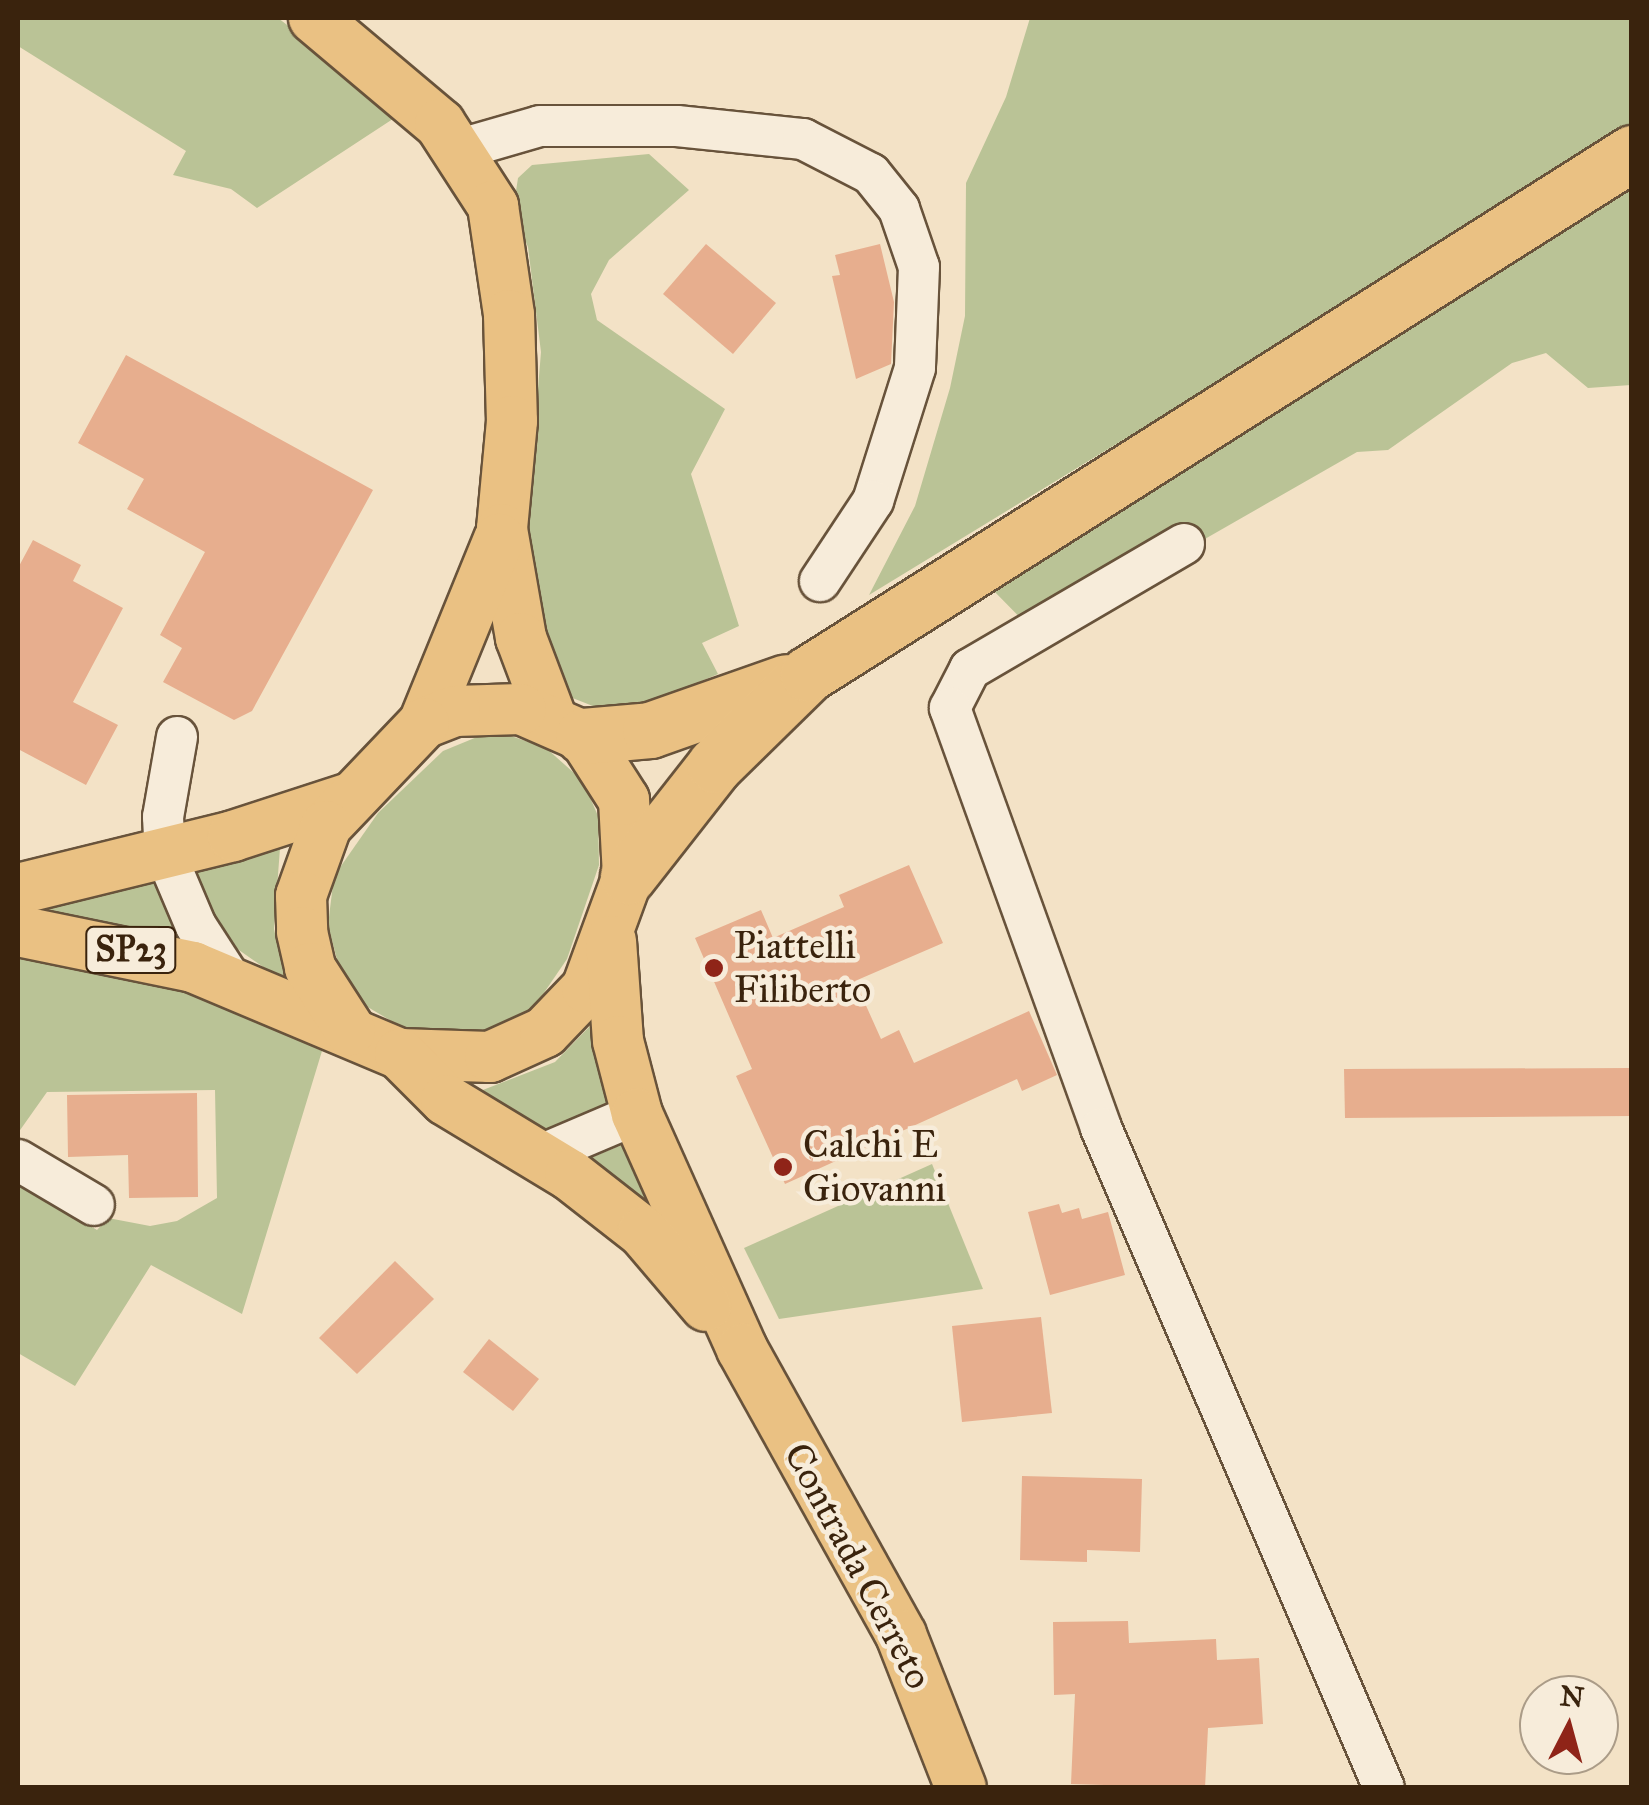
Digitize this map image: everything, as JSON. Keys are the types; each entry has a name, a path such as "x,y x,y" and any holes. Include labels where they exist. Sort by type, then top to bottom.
{"highway":[{"path":"628,876 715,765 808,674 1632,153"},
{"path":"568,728 668,725 808,674"}],"main road":[{"path":"314,18 440,124 493,206 509,315 512,421 502,529 521,638 568,728 624,800 628,876 587,988 545,1032 475,1059 400,1054 350,1030 310,968 302,914 310,860 350,798 424,723 502,529"},
{"path":"424,723 488,706 568,728"},
{"name":"SP23","path":"18,890 165,853 350,798"},
{"name":"SP23","path":"18,931 106,944 234,983 350,1030"},
{"name":"Contrada Cerreto","path":"610,932 618,1041 637,1114 742,1349 901,1635 961,1788"},
{"name":"Contrada Cerreto","path":"400,1054 446,1100 538,1156 643,1232 742,1349"}],"street":[{"path":"457,150 540,126 677,126 803,139 870,174 899,209 920,267 916,368 873,501 820,581"},
{"path":"1184,544 970,669 950,708 1101,1128 1384,1788"},
{"path":"177,737 162,817 165,853 196,926 234,983"},
{"path":"538,1156 637,1114"},
{"path":"18,1160 94,1205"}],"green space":[{"path":"18,18 278,18 402,113 257,208 231,189 173,175 186,151 18,46"},
{"path":"1030,18 1631,18 1631,130 869,595 915,506 950,388 965,316 966,183 1006,97"},
{"path":"649,154 689,190 609,260 591,294 597,320 725,409 691,474 739,626 702,643 718,674 641,707 603,710 570,697 543,672 524,557 541,352 528,247 513,211 518,178 532,165"},
{"path":"1631,187 1631,385 1588,388 1546,353 1512,363 1388,450 1357,452 1037,635 988,585"},
{"path":"511,736 546,748 583,781 598,816 599,865 567,959 535,1006 491,1033 410,1032 366,1006 341,975 328,925 334,876 378,813 443,751 477,737"},
{"path":"280,848 274,929 286,983 216,934 190,868"},
{"path":"157,874 180,937 39,909"},
{"path":"18,945 228,1004 322,1051 242,1314 151,1265 75,1386 18,1353 18,1182 97,1230 108,1218 150,1226 177,1221 217,1198 215,1090 47,1092 18,1133"},
{"path":"595,1021 611,1105 562,1130 536,1131 475,1093 555,1062"},
{"path":"629,1142 655,1191 637,1202 583,1161"},
{"path":"932,1164 983,1289 779,1319 744,1248"}],"building":[{"path":"706,244 776,303 733,354 663,294"},
{"path":"880,244 894,302 891,364 856,379 832,276 840,275 835,255"},
{"path":"126,355 373,490 252,711 234,720 163,682 182,648 160,635 205,552 127,509 144,479 78,443"},
{"path":"33,540 81,565 73,581 123,608 73,702 118,725 86,785 18,749 18,568"},
{"path":"909,865 943,943 855,981 881,1039 899,1030 914,1063 1029,1011 1057,1075 1022,1091 1017,1079 785,1184 736,1076 752,1069 695,938 761,910 773,938 844,907 839,895"},
{"path":"1632,1068 1632,1116 1345,1118 1344,1069"},
{"path":"197,1093 198,1197 129,1198 128,1155 68,1157 67,1095"},
{"path":"1059,1204 1062,1213 1079,1208 1082,1219 1108,1212 1125,1275 1050,1295 1028,1212"},
{"path":"395,1261 434,1299 357,1374 319,1338"},
{"path":"1041,1317 1052,1413 962,1422 952,1326"},
{"path":"489,1339 539,1379 513,1411 463,1372"},
{"path":"1022,1476 1142,1479 1140,1552 1087,1550 1087,1562 1020,1560"},
{"path":"1128,1621 1129,1643 1216,1639 1217,1660 1259,1658 1263,1724 1208,1728 1205,1788 1071,1784 1075,1694 1054,1695 1053,1622"}],"place":[{"name":"Piattelli Filiberto","path":"714,968"},
{"name":"Calchi E Giovanni","path":"783,1167"}]}
